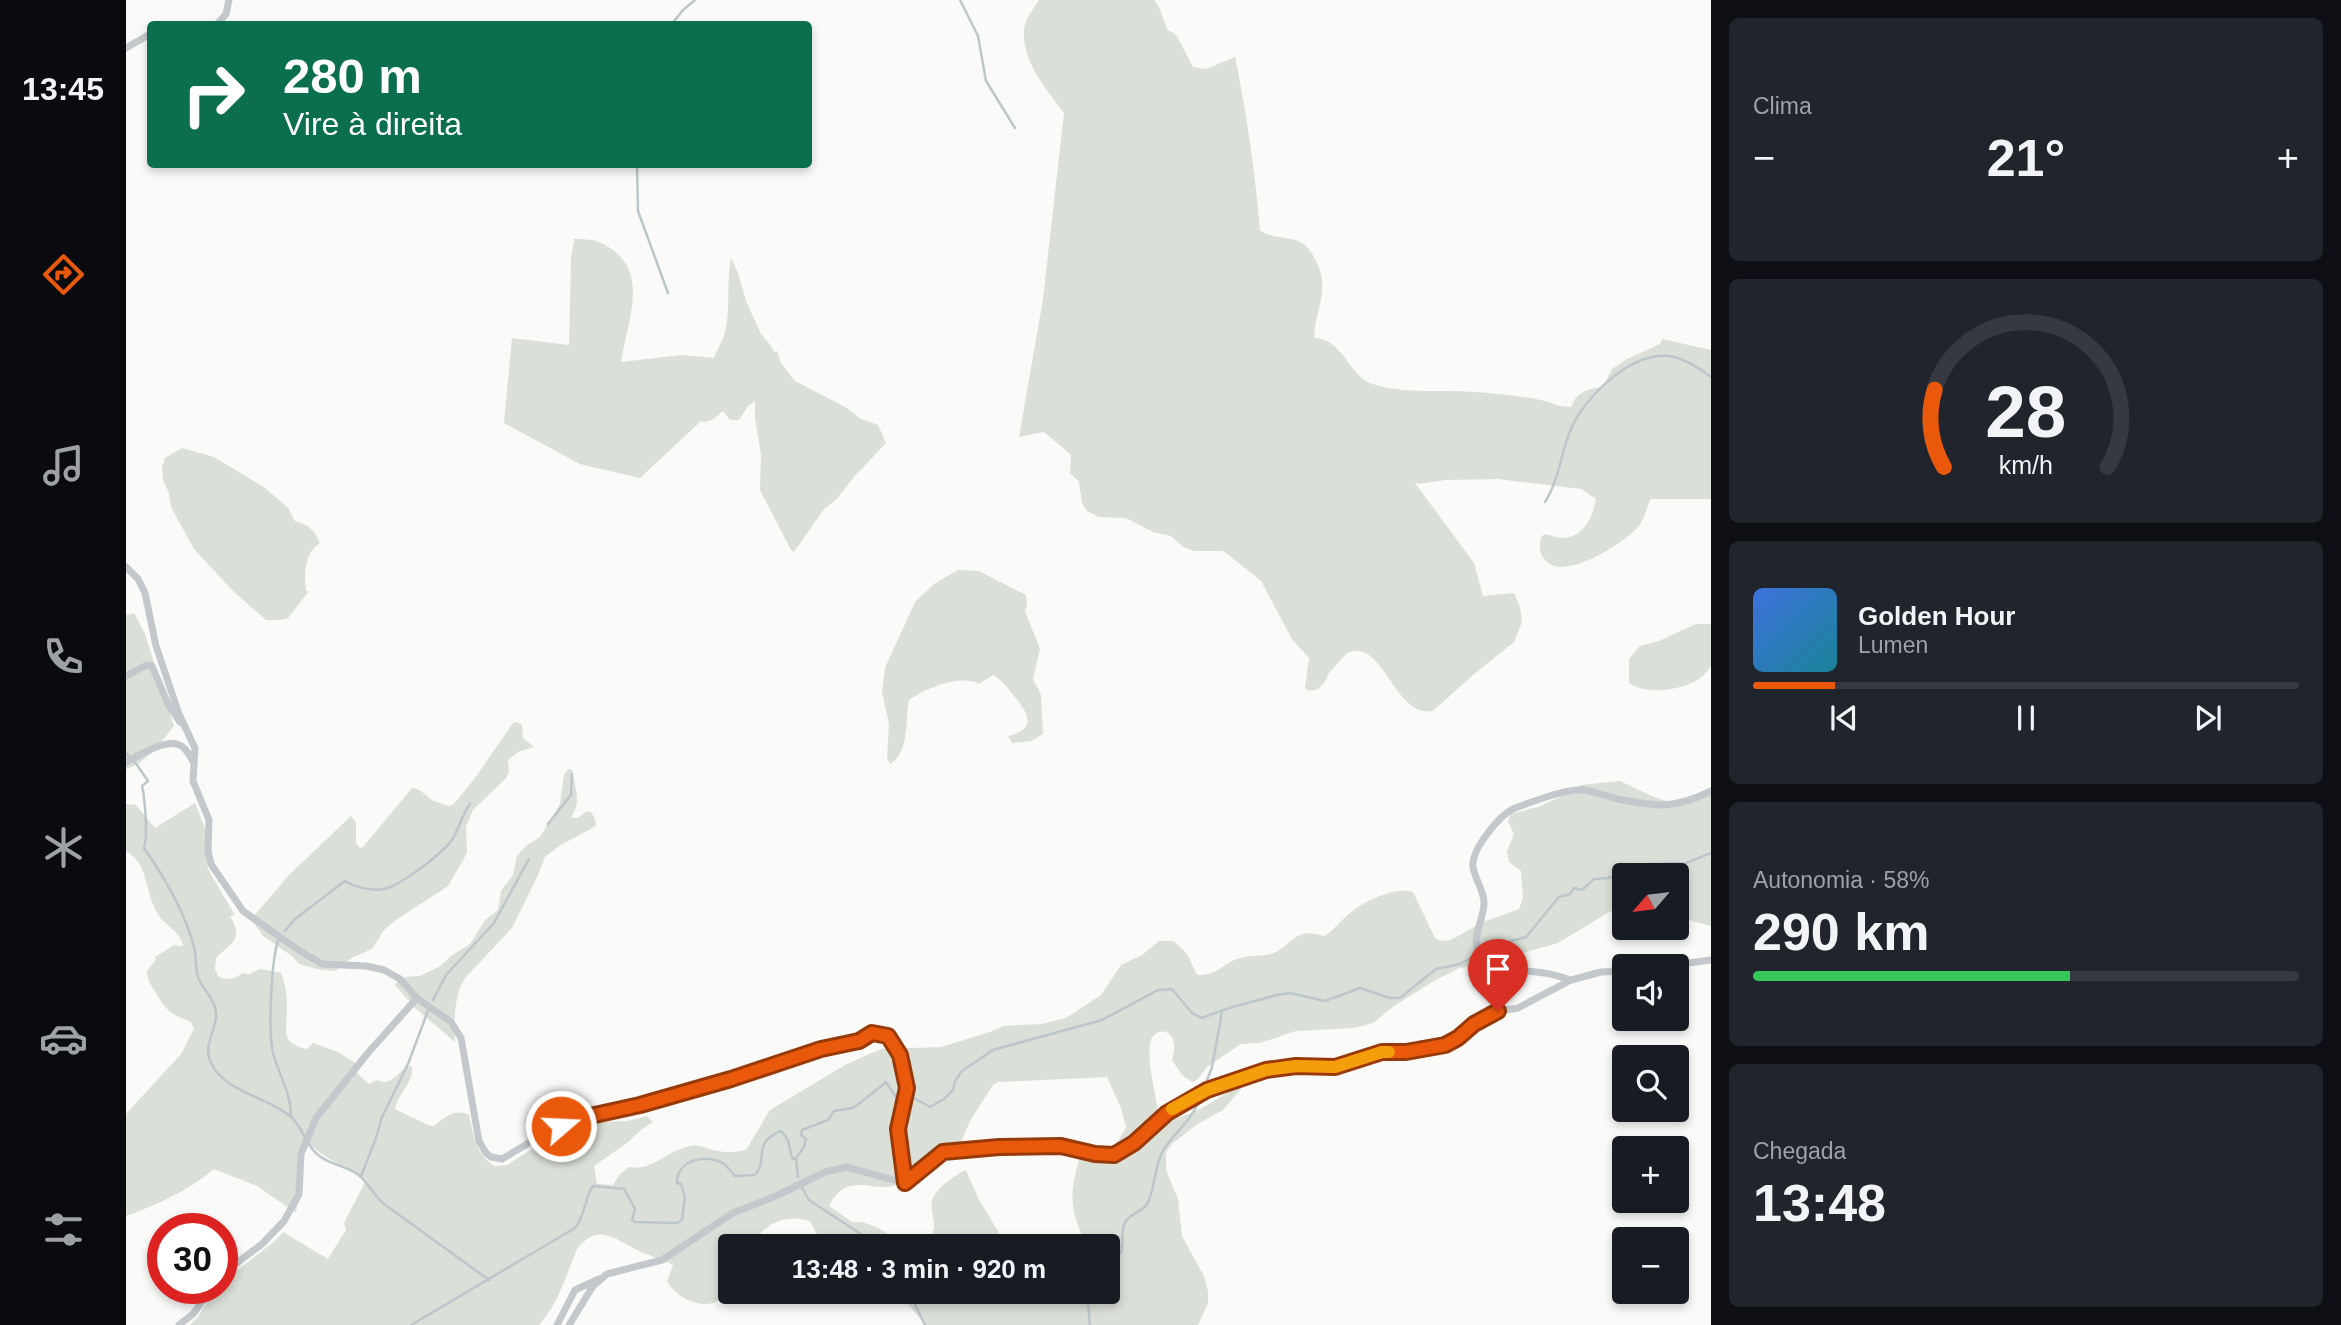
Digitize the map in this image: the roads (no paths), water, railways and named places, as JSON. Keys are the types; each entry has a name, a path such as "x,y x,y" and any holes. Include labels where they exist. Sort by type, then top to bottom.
{"street":[{"path":"220,21 226,14 229,0"},
{"path":"126,48 147,36"},
{"path":"126,566 138,579 145,593 156,646 186,731"},
{"path":"126,676 146,665 152,666 169,707 195,748 193,781 209,820 209,858 216,873 243,911 315,960 328,965 366,966 384,970 400,979 417,998 451,1022 459,1034 479,1141 486,1153 496,1160 507,1157 544,1134 581,1118 640,1105 731,1079 821,1049 859,1041 872,1033 888,1036 900,1055 906,1092 898,1129 905,1183"},
{"path":"130,760 152,748 175,745 184,748 194,763"},
{"path":"1571,980 1544,972 1491,966 1476,947 1484,905 1482,890 1473,867 1474,858 1489,832 1503,814 1579,790 1670,806 1682,804 1711,791"},
{"path":"1689,963 1711,960"},
{"path":"905,1183 943,1152 999,1147 1061,1146 1095,1154 1114,1155 1134,1143 1167,1113 1207,1090 1266,1070 1296,1066 1335,1067 1382,1052 1406,1052 1445,1045 1498,1011 1518,1008 1571,980 1612,972"},
{"path":"238,1262 279,1228 291,1212 299,1194 300,1163 316,1118 417,998"},
{"path":"569,1325 593,1286 614,1271 662,1260 733,1213 825,1172 846,1167 905,1183"},
{"path":"557,1325 575,1290 603,1278"},
{"path":"179,1325 200,1304"}],"waterway":[{"path":"674,21 695,0"},
{"path":"960,0 978,36 986,81 1015,128"},
{"path":"637,168 638,211 668,293"},
{"path":"1545,502 1577,417 1594,395 1616,375 1641,360 1668,356 1685,361 1711,377"},
{"path":"126,753 148,781 142,786 146,818 144,848 180,908 194,947 198,978 215,1007 216,1021 208,1048 211,1063 218,1073 236,1088 290,1116 318,1155 356,1173 384,1204 489,1280"},
{"path":"548,824 571,795 572,774"},
{"path":"285,931 295,919 345,881 355,886 377,890 395,885 413,873 448,844 470,804"},
{"path":"796,1158 806,1139 801,1135 802,1130 828,1120 834,1111 854,1107 886,1082 898,1100 912,1097 930,1107 953,1090 962,1071 993,1050 1102,1020 1158,990 1172,989 1192,1013 1202,1018 1229,1008 1290,993 1325,1001 1360,988 1390,998 1400,998 1436,969 1460,964 1490,947 1526,937 1559,897 1570,894 1574,888 1582,890 1594,879 1608,878 1649,864 1686,863 1711,853"},
{"path":"433,1000 446,975 494,923 529,859"},
{"path":"279,938 272,978 271,1043 289,1100 291,1116"},
{"path":"361,1176 382,1117 408,1064 429,1008"},
{"path":"1206,1083 1212,1067 1222,1012"},
{"path":"1120,1253 1126,1221 1147,1204 1161,1155 1192,1115 1199,1101"},
{"path":"411,1325 575,1228 593,1186 624,1189 635,1209 632,1220 635,1222 677,1223 682,1220 685,1197 681,1184 677,1183 678,1175 682,1168 694,1160 717,1161 724,1164 735,1176 755,1175 761,1163 763,1146 781,1131 787,1139 793,1159 796,1158"},
{"path":"796,1158 798,1177"},
{"path":"801,1186 809,1200 861,1234"},
{"path":"915,1304 925,1325"},
{"path":"1088,1304 1090,1325"}]}
